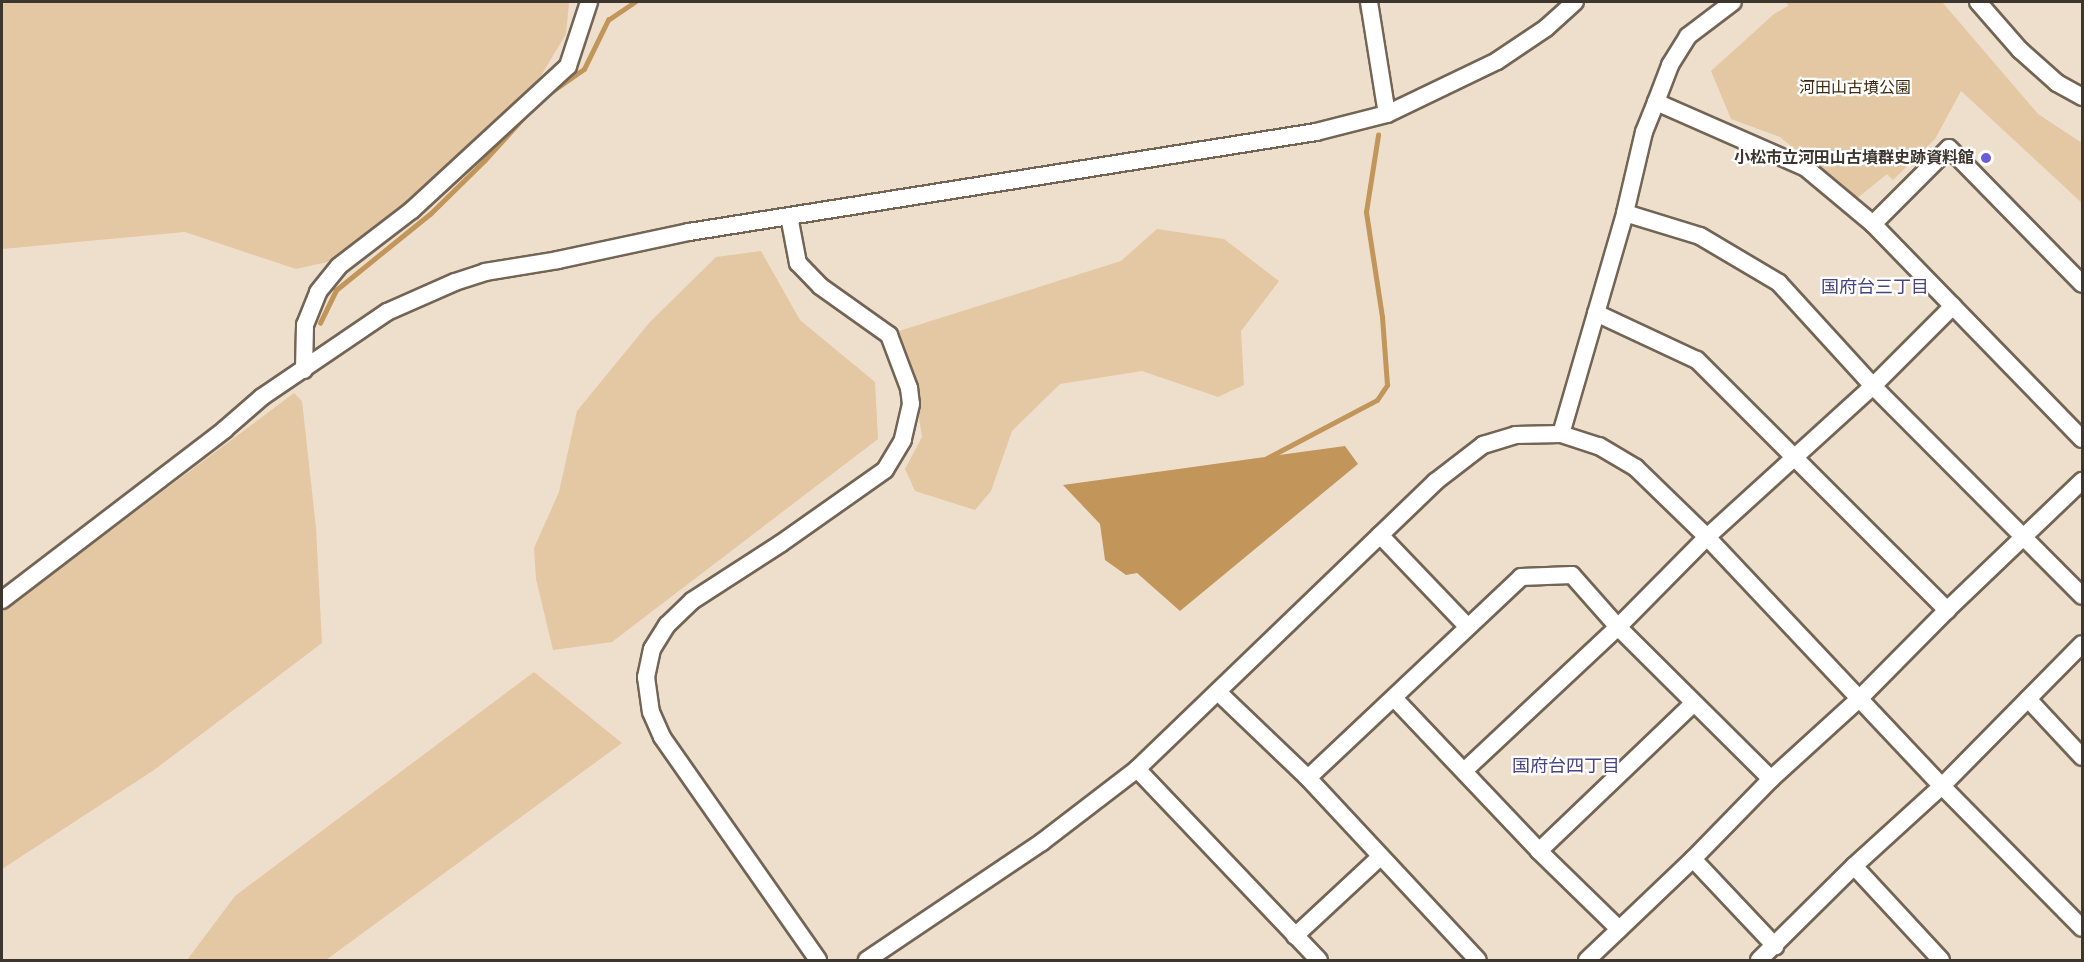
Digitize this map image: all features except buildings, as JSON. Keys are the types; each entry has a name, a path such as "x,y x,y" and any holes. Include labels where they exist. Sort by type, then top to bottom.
{"street":[{"path":"304,370 306,325 318,292 339,266 412,210 568,66 589,2"},
{"path":"1369,2 1387,114"},
{"path":"2,600 224,430 262,397 387,312 455,282 485,272 558,260 689,232 1316,132 1387,114 1497,61 1546,28 1575,2"},
{"path":"1561,434 1625,213 1644,132 1670,65 1688,36 1733,2"},
{"path":"1978,2 2020,51 2057,83 2082,97"},
{"path":"1656,102 1806,168 1873,224 2082,439"},
{"path":"1873,224 1949,148 2082,284"},
{"path":"1625,213 1700,236 1779,283 1873,386 2082,597"},
{"path":"789,216 798,263 820,286 889,335 909,388 910,404 903,440 885,470 780,544 692,601 667,624 652,649 645,677 651,712 662,737 818,960"},
{"path":"1464,771 1618,627 1707,537 1873,386 1953,306"},
{"path":"1596,313 1697,360 1947,610"},
{"path":"867,960 1042,842 1137,770 1435,482 1484,445 1515,435 1561,434 1599,446 1636,468 1707,537 1942,786 2082,928"},
{"path":"1587,960 1693,859 1770,779 1860,698 1947,610 2025,538 2082,481"},
{"path":"1380,535 1468,627"},
{"path":"1308,778 1521,577 1572,575 1618,627 1770,779"},
{"path":"1759,960 1854,866 1942,786 2082,644"},
{"path":"1218,692 1308,778 1478,960"},
{"path":"1394,698 1539,850 1619,929"},
{"path":"2028,699 2082,757"},
{"path":"1539,850 1694,703"},
{"path":"1137,770 1318,960"},
{"path":"1295,936 1381,856"},
{"path":"1693,859 1775,946"},
{"path":"1854,866 1931,957"}],"green space":[{"path":"2,2 569,2 566,34 539,79 502,125 419,190 350,257 296,269 185,232 2,249"},
{"name":"河田山古墳公園","path":"1787,2 1942,2 2038,114 2082,143 2082,203 1961,91 1935,139 1893,180 1887,174 1855,200 1780,137 1731,119 1711,71 1774,14 1788,6"},
{"path":"1157,229 1224,239 1279,281 1241,331 1244,385 1218,397 1142,371 1060,384 1012,431 991,491 975,510 915,491 905,469 922,437 912,374 896,332 1121,261"},
{"path":"761,251 800,320 875,382 878,439 612,642 553,650 536,579 534,548 559,492 577,411 649,323 716,257"},
{"path":"294,393 302,401 316,528 322,643 154,770 2,869 2,612"},
{"path":"534,672 622,743 326,960 187,960 235,896"}],"shaded area":[{"path":"1345,446 1358,464 1180,611 1137,573 1126,575 1105,560 1100,524 1063,485"}],"waterway":[{"path":"551,92 584,69 608,20 635,2"},
{"path":"1361,2 1362,11"},
{"path":"320,323 336,290 430,214 484,161 523,118"},
{"path":"1267,458 1377,400 1387,385 1382,317 1366,212 1378,135"}],"place":[{"name":"小松市立河田山古墳群史跡資料館","path":"1986,158"}],"district":[{"name":"国府台三丁目","path":"1875,287"},
{"name":"国府台四丁目","path":"1566,766"}]}
